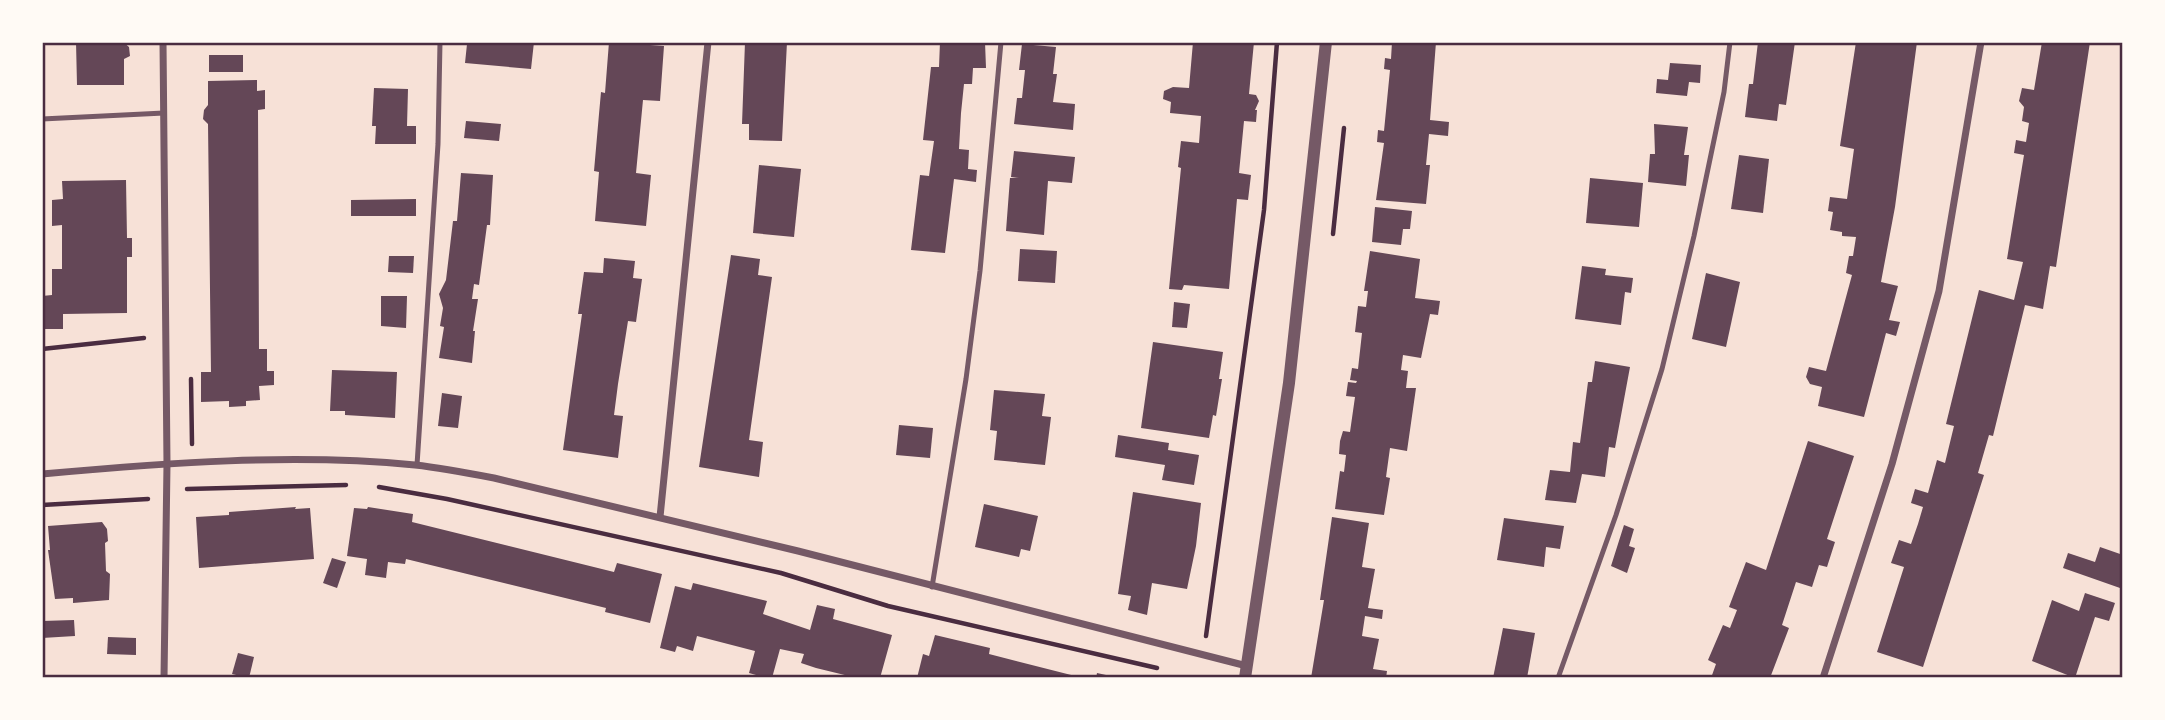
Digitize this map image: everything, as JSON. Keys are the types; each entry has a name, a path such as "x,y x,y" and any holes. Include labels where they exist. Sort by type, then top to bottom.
{"street":[{"path":"163,42 167,464 164,678"},
{"path":"660,517 708,42"},
{"path":"42,474 167,464 300,461 417,465 494,478 660,517 1202,654 1246,672 1289,383 1326,42"},
{"path":"1823,678 1892,464 1939,291 1981,42"}],"lane":[{"path":"417,465 438,144 440,42"},
{"path":"932,587 966,379 980,271 1001,42"},
{"path":"1558,678 1616,515 1662,369 1713,144 1730,42"},
{"path":"42,119 164,113"}],"path":[{"path":"1202,654 1264,210 1277,42"},
{"path":"42,349 144,338"},
{"path":"185,489 355,485"},
{"path":"368,485 447,499 781,573 888,606 1159,669"},
{"path":"42,505 148,499 148,510"}],"building":[{"path":"76,42 123,42 129,47 130,56 124,59 124,85 77,85"},
{"path":"473,42 534,42 531,69 465,63 467,44 473,45"},
{"path":"609,42 664,46 660,101 643,100 636,173 651,175 646,226 595,221 599,172 594,171 601,92 605,93"},
{"path":"745,42 787,42 782,141 749,140 749,124 742,124"},
{"path":"940,42 985,42 986,68 973,68 972,84 964,84 959,149 969,150 968,169 977,170 976,182 954,179 945,253 911,250 920,175 929,176 934,141 923,140 931,67 939,67"},
{"path":"1193,42 1254,42 1249,94 1256,95 1259,101 1255,110 1256,122 1244,121 1239,173 1251,175 1248,200 1237,199 1229,289 1184,285 1182,290 1169,289 1181,168 1178,167 1181,141 1199,143 1201,116 1170,113 1171,102 1163,99 1164,91 1173,87 1189,88"},
{"path":"1392,42 1436,42 1430,120 1449,122 1448,136 1429,134 1426,165 1430,165 1426,204 1376,200 1384,143 1377,142 1378,130 1384,131 1390,70 1384,69 1385,58 1391,59"},
{"path":"1758,42 1795,42 1786,105 1779,104 1777,121 1745,117 1749,84 1753,84"},
{"path":"1856,42 1917,42 1895,207 1881,282 1898,286 1889,320 1900,322 1896,336 1886,333 1864,417 1818,406 1822,387 1810,384 1806,377 1809,367 1826,371 1852,275 1846,273 1849,256 1853,256 1856,237 1842,236 1842,232 1830,230 1833,212 1828,211 1830,197 1847,199 1854,149 1840,146"},
{"path":"2042,42 2090,42 2056,267 2050,266 2043,309 2025,305 1993,436 1989,435 1978,473 1984,475 1923,667 1877,652 1904,567 1891,563 1899,540 1911,544 1918,524 1923,507 1911,503 1915,489 1928,493 1937,460 1945,463 1954,426 1946,424 1979,290 2014,300 2023,262 2007,259 2024,155 2014,153 2016,140 2026,142 2029,123 2022,121 2024,107 2019,101 2022,88 2034,90"},
{"path":"1022,44 1056,47 1053,74 1057,74 1053,102 1075,104 1073,130 1014,124 1017,98 1022,98 1025,70 1019,70"},
{"path":"209,55 243,55 243,72 209,72"},
{"path":"1670,63 1701,65 1700,83 1689,82 1687,96 1656,93 1657,79 1668,80"},
{"path":"257,80 257,91 265,90 265,109 258,110 259,349 267,349 267,371 274,371 274,385 259,386 260,400 246,401 246,406 229,407 229,401 201,402 201,372 211,372 208,124 203,119 208,105 208,81"},
{"path":"374,88 408,89 407,126 416,126 416,144 375,144 376,126 372,126"},
{"path":"466,121 501,124 499,141 464,138"},
{"path":"1654,124 1688,127 1684,155 1689,155 1686,186 1648,182 1650,154 1655,154"},
{"path":"1014,151 1075,157 1072,183 1048,181 1044,235 1006,231 1010,178 1019,178 1011,177"},
{"path":"1739,155 1769,159 1763,213 1731,209"},
{"path":"759,165 801,169 794,237 753,233"},
{"path":"461,173 493,175 490,225 487,225 479,285 474,284 472,299 478,299 472,363 439,358 444,327 440,326 443,308 439,294 446,280 453,221 457,221"},
{"path":"1590,178 1643,183 1639,227 1586,223"},
{"path":"126,180 127,238 132,238 132,257 127,257 127,313 63,314 63,329 42,329 42,296 52,295 52,269 62,269 62,225 52,226 52,200 63,199 62,181"},
{"path":"416,199 416,216 351,216 351,200"},
{"path":"1375,207 1412,211 1410,229 1403,229 1401,245 1372,242"},
{"path":"1020,249 1057,251 1055,283 1018,281"},
{"path":"1370,251 1420,259 1415,298 1440,301 1438,315 1430,314 1421,358 1403,355 1401,370 1408,371 1406,388 1416,388 1407,451 1390,448 1386,477 1390,478 1384,515 1335,509 1340,471 1344,472 1346,455 1339,454 1340,441 1343,431 1350,432 1355,397 1346,396 1348,382 1357,381 1350,380 1352,368 1358,369 1362,333 1355,332 1358,306 1366,307 1368,291 1364,291"},
{"path":"731,255 760,259 758,275 772,277 749,440 763,442 759,477 699,467"},
{"path":"389,256 414,256 413,273 388,272"},
{"path":"604,258 635,261 633,278 642,279 636,322 628,321 618,384 614,415 623,416 618,458 563,450 582,314 578,314 584,272 603,273"},
{"path":"1582,266 1606,269 1605,275 1633,278 1631,293 1625,292 1621,325 1575,319"},
{"path":"1706,273 1740,282 1726,347 1692,339"},
{"path":"381,296 407,296 406,328 381,326"},
{"path":"1174,302 1190,304 1187,328 1172,327"},
{"path":"1153,342 1223,352 1216,416 1213,415 1209,438 1141,428"},
{"path":"1595,361 1630,367 1615,448 1609,447 1605,477 1582,474 1576,503 1545,500 1550,470 1570,472 1573,442 1580,443 1588,382 1592,382"},
{"path":"332,370 397,372 395,418 345,415 345,411 330,411"},
{"path":"994,390 1045,394 1042,416 1051,417 1045,465 994,460 997,431 990,430"},
{"path":"442,393 462,396 458,428 438,426"},
{"path":"899,425 933,428 930,458 896,455"},
{"path":"1118,435 1169,443 1168,450 1199,455 1194,485 1162,480 1165,465 1115,457"},
{"path":"1808,441 1854,456 1827,539 1835,542 1827,567 1819,565 1812,587 1796,582 1782,625 1789,628 1770,678 1711,678 1716,664 1708,660 1723,625 1730,628 1737,610 1729,607 1746,562 1766,570"},
{"path":"1133,492 1201,503 1187,589 1152,583 1147,615 1128,610 1131,596 1118,594"},
{"path":"984,504 1038,516 1030,551 1021,549 1019,557 975,547"},
{"path":"296,507 295,509 310,508 314,559 199,568 196,517"},
{"path":"368,507 413,514 412,522 614,572 617,563 662,574 650,623 605,612 606,608 406,559 405,564 388,562 386,578 365,575 367,559 347,556 354,508"},
{"path":"1332,517 1369,523 1362,567 1375,569 1368,608 1383,610 1382,619 1365,616 1362,636 1379,639 1373,669 1387,671 1386,678 1311,678 1324,600 1320,600"},
{"path":"1504,518 1564,526 1560,549 1546,547 1544,567 1497,560"},
{"path":"102,522 107,529 108,541 105,543 106,571 110,574 109,600 73,603 73,598 55,599 48,550 48,526"},
{"path":"1624,525 1634,529 1629,546 1635,548 1627,573 1611,566"},
{"path":"2100,547 2123,555 2123,579 2120,588 2063,568 2068,553 2095,562"},
{"path":"332,558 346,562 337,588 323,583"},
{"path":"693,583 767,601 763,614 810,630 817,605 835,609 833,619 892,635 880,678 857,678 816,668 801,663 804,654 780,649 772,678 767,678 749,673 755,651 697,636 693,651 677,646 675,652 660,648 675,586 691,590"},
{"path":"2085,593 2115,603 2109,621 2095,617 2075,678 2032,661 2052,600 2079,611"},
{"path":"74,620 75,636 42,638 42,621"},
{"path":"1503,628 1535,633 1527,678 1493,678"},
{"path":"935,635 990,648 989,654 1083,678 917,678 923,654 929,656"},
{"path":"108,637 136,638 136,655 107,654"},
{"path":"238,653 254,657 249,678 232,674"},
{"path":"1097,673 1115,677 1096,678"}]}
